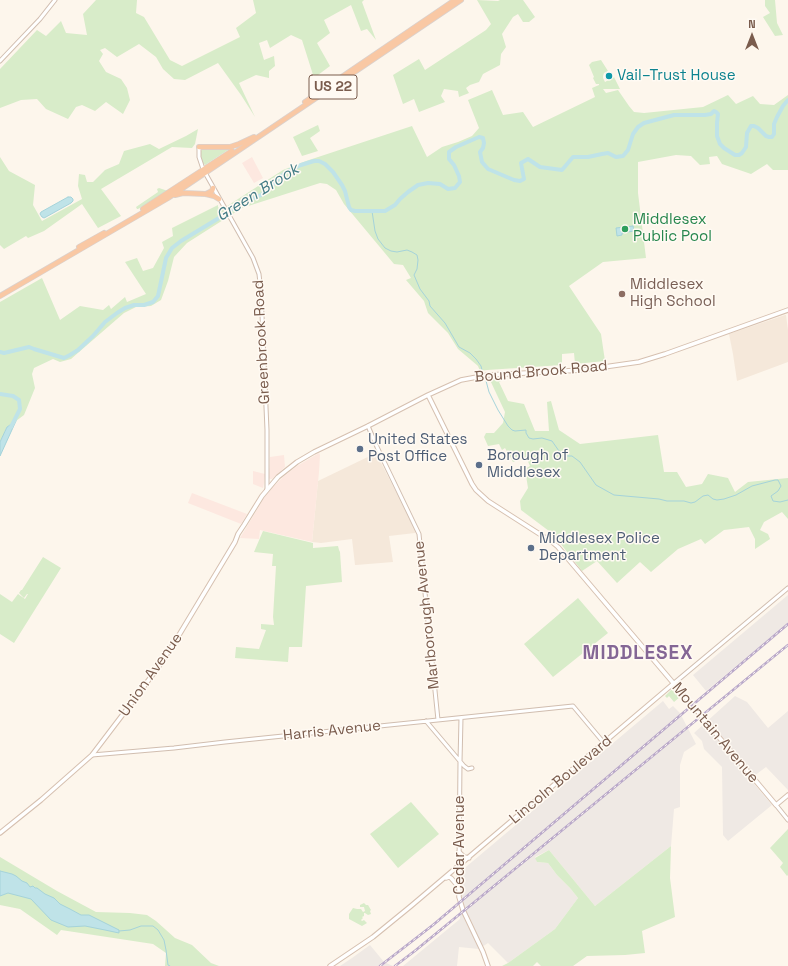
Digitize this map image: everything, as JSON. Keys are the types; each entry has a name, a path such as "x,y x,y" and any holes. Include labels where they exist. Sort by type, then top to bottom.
{"highway":[{"name":"US 22","path":"204,171 455,0"},
{"name":"US 22","path":"0,293 170,193 461,0"},
{"path":"199,147 230,147 254,137"},
{"path":"0,296 168,198 204,171"},
{"path":"206,194 213,188"},
{"path":"168,198 183,193 206,194 220,199"}],"main road":[{"name":"Bound Brook Road","path":"267,489 289,467 306,456 461,380 488,375 606,368 640,362 788,310"},
{"name":"Mountain Avenue","path":"428,395 476,490 488,501 558,547 776,805"},
{"name":"Union Avenue","path":"0,833 41,800 92,755 165,656 196,608 235,542 238,534 267,489"},
{"name":"Lincoln Boulevard","path":"330,966 384,929 673,684"},
{"path":"776,805 788,795"},
{"path":"459,852 464,857 469,858"},
{"name":"Cedar Avenue","path":"459,866 459,898 461,906 488,966"},
{"path":"445,878 449,877 457,885 459,891"}],"street":[{"path":"0,61 40,19 55,0"},
{"name":"Greenbrook Road","path":"199,147 199,157 204,171 256,264 260,278 267,438 267,489"},
{"name":"Marlborough Avenue","path":"368,426 378,450 419,534 438,720"},
{"name":"Lincoln Boulevard","path":"673,684 788,588"},
{"name":"Harris Avenue","path":"92,755 174,748 573,706 604,743"},
{"name":"Cedar Avenue","path":"459,866 462,718"},
{"path":"426,721 460,762 466,768 472,768"},
{"name":"Mountain Avenue","path":"776,805 788,820"}],"shaded area":[{"path":"252,157 263,178 254,183 242,163"},
{"path":"785,315 788,330 788,362 737,381 729,334"},
{"path":"319,453 319,472 312,542 260,530 259,539 240,538 264,498 273,487 297,466"},
{"path":"376,453 416,531 415,533 389,536 393,562 355,565 352,539 321,543 312,542 318,481"},
{"path":"284,455 285,467 272,479 270,479 270,457"},
{"path":"253,471 265,474 263,488 253,484"},
{"path":"192,493 247,514 241,524 188,503"},
{"path":"788,595 788,623 706,691 693,675"},
{"path":"735,696 747,702 768,728 788,711 788,790 766,767 750,779 772,805 728,841 723,835 722,767 704,749 702,741 694,733"},
{"path":"663,701 669,709 673,706 680,713 696,744 684,752 680,765 680,807 674,809 671,846 595,906 549,850 535,857 537,862 548,863 578,898 555,929 508,963 488,943 479,949 459,947 457,966 403,966 460,919 460,872"},
{"path":"370,945 384,962 393,966 340,966 352,958"}],"green space":[{"path":"96,0 137,0 136,13 144,17 170,60 182,66 240,37 236,28 256,13 253,0 364,0 362,2 376,40 367,29 361,31 351,5 324,20 330,33 317,43 330,66 314,78 302,40 291,35 270,48 267,40 259,43 264,60 274,56 275,66 269,71 269,78 256,75 239,83 255,117 218,63 185,80 174,79 163,69 156,57 139,44 117,57 105,48 100,50 103,54 99,61 106,72 121,79 127,88 130,100 123,114 106,102 95,111 82,105 76,107 68,119 46,109 37,99 21,100 0,108 0,69 37,30 46,36 61,21 66,33 87,35 83,14"},
{"path":"477,0 523,0 535,17 529,22 523,22 518,14 513,17 502,34 506,47 501,54 500,65 483,74 479,82 466,88 469,93 459,97 458,91 444,89 441,96 445,102 419,112 414,99 403,104 393,75 419,59 425,70 486,30 491,24"},
{"path":"765,0 775,0 777,23 783,35 775,36 763,17 770,13 765,6"},
{"path":"601,60 608,71 604,73 603,76 605,82 614,77 620,89 603,89 606,93 618,90 634,112 644,113 703,107 728,95 736,104 753,96 760,104 774,105 788,95 788,170 773,170 767,164 751,174 722,164 717,156 709,157 710,164 700,165 691,156 676,155 638,162 638,193 646,258 603,262 569,286 601,334 605,361 575,364 574,353 562,354 562,365 480,371 478,366 458,349 448,333 428,313 424,301 406,280 411,278 403,265 394,264 344,204 336,190 327,184 320,183 242,208 187,243 174,257 168,281 161,300 151,306 136,307 124,313 71,359 60,362 53,359 34,368 32,374 35,388 24,415 7,427 0,442 0,302 42,278 60,320 80,306 103,310 109,305 111,309 125,297 127,302 146,294 125,262 137,258 143,271 153,268 164,248 162,242 173,236 172,228 218,205 221,210 283,170 412,126 427,157 442,147 472,136 479,128 468,100 492,90 503,115 523,112 533,127 595,97 592,88 599,84 596,84 589,65 592,62"},
{"path":"318,125 320,131 310,138 318,151 302,156 293,137"},
{"path":"198,129 195,144 192,148 172,147 101,189 121,216 98,228 82,204 44,231 28,238 26,236 4,249 0,245 0,157 9,171 35,185 33,205 42,221 82,199 78,186 79,174 85,175 87,182 93,182 105,170 119,164 124,151 150,144 159,149"},
{"path":"204,149 228,150 205,165 203,163 200,151"},
{"path":"159,188 168,191 137,209 136,207 158,192 157,189"},
{"path":"505,379 499,382 508,401 524,404 535,431 549,431 547,402 551,401 559,430 580,444 658,435 664,472 677,472 686,487 702,484 708,474 728,478 735,492 748,482 788,478 788,519 782,512 764,522 760,530 768,534 770,539 755,549 755,539 749,527 724,530 705,544 701,539 678,549 651,572 640,562 617,583 597,561 582,571 553,534 521,510 520,501 528,488 525,469 530,466 526,457 513,462 505,448 502,450 499,444 488,446 484,437 486,433 494,433 503,423 505,412 490,380"},
{"path":"263,531 313,543 313,548 338,546 340,552 342,582 306,586 302,647 289,647 288,662 235,658 236,647 259,649 266,630 261,629 261,624 274,625 273,617 276,566 272,566 273,554 254,552"},
{"path":"43,557 61,568 14,643 0,634 0,594 12,602 18,594 25,599 28,594 24,598 19,593"},
{"path":"578,598 608,633 553,677 524,644"},
{"path":"672,689 680,697 674,702 669,696 667,698 665,696"},
{"path":"411,802 439,834 398,868 370,834"},
{"path":"788,829 787,876 780,867 783,863 770,848"},
{"path":"671,846 670,878 675,917 642,931 645,953 587,956 573,966 541,966 537,962 533,966 502,966 555,929 578,898 548,863 537,862 535,858 549,850 595,906"},
{"path":"0,857 96,912 147,915 175,938 192,945 211,963 219,966 165,966 166,953 153,944 61,930 57,935 20,909 0,905"},
{"path":"364,903 368,905 371,910 371,914 368,915 364,913 361,920 364,920 367,923 362,926 349,919 349,914 353,908 361,909 363,912 365,911 364,907 360,907 360,905"}],"water":[{"path":"68,197 73,199 71,203 44,218 42,217 40,214 41,212"},
{"name":"Middlesex Public Pool","path":"633,226 634,231 622,233 622,235 617,236 616,228"},
{"path":"16,421 0,456 0,442 7,427"},
{"path":"0,871 16,876 27,883 30,887 33,886 54,898 60,904 81,915 89,915 119,930 119,933 85,926 68,927 51,920 31,899 8,893 0,896"}],"waterway":[{"name":"Green Brook","path":"0,352 4,353 29,347 64,358 70,355 78,350 105,322 117,313 134,305 144,305 153,302 158,296 166,258 172,248 238,205 261,195 286,172 301,165 314,161 319,161 325,164 342,185 351,210 385,211 395,205 408,192 418,185 428,183 440,184 448,189 455,188 460,182 454,165 449,159 449,152 456,147 479,137 483,138 484,143 480,152 482,162 488,169 520,181 524,179 521,163 528,159 540,167 562,170 573,157 588,157 608,153 616,157 623,156 628,150 633,134 638,127 644,123 674,115 705,115 711,114 714,111 718,114 717,136 720,144 735,155 739,155 746,147 747,133 751,126 758,128 766,136 772,137 774,134 774,124 777,117 788,100"},
{"path":"372,211 375,231 378,239 385,248 397,252 407,250 417,255 417,269 414,275 420,289 429,301 430,306 445,323 459,347 470,353 476,359 481,366 483,374"},
{"path":"485,377 489,392 498,410 512,430 526,430 529,438 542,438 552,441 559,451 567,456 572,456 580,462 596,485 614,495 667,501 684,501 691,503 703,496 708,495 713,499 724,499 736,495 752,486 778,480 781,486 778,491 771,496 773,501 780,502 788,500"},
{"name":"Green Brook","path":"0,394 13,396 19,400 20,409 11,427"},
{"path":"119,931 130,930 141,926 153,926 158,930 164,940 168,965 170,966"}],"railway":[{"path":"380,966 433,925 788,624"},
{"path":"395,966 788,645"}],"place":[{"name":"Vail–Trust House","path":"609,76"},
{"name":"Middlesex Public Pool","path":"625,229"},
{"name":"Middlesex High School","path":"622,294"},
{"name":"United States Post Office","path":"360,449"},
{"name":"Borough of Middlesex","path":"479,465"},
{"name":"Middlesex Police Department","path":"531,548"}],"district":[{"name":"MIDDLESEX","path":"638,654"}]}
